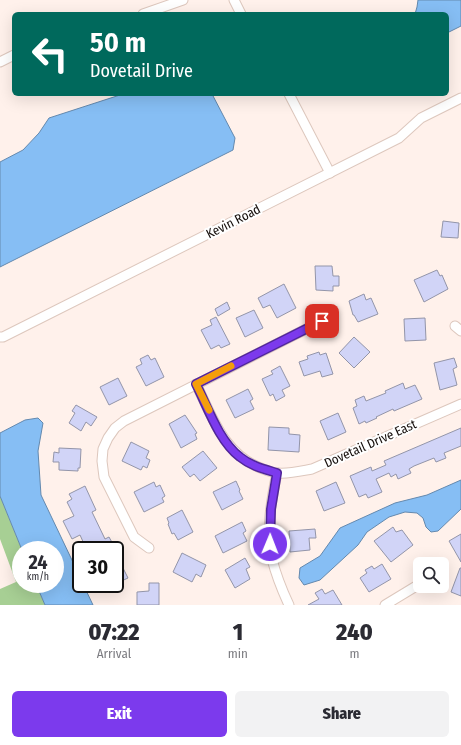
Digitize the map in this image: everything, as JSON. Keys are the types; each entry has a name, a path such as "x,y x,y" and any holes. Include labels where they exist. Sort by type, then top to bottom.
{"street":[{"path":"149,12 182,0"},
{"path":"234,0 240,12"},
{"path":"0,62 12,56"},
{"path":"290,96 330,173"},
{"name":"Kevin Road","path":"0,337 3,337 399,138 421,118 461,98"},
{"path":"149,548 134,537 104,478 102,461 103,449 115,428 124,421 322,321"},
{"path":"196,384 226,443 241,458 255,466 277,473 271,509 270,544 277,577 289,605"},
{"name":"Dovetail Drive East","path":"277,473 297,472 312,469 461,404"},
{"path":"385,605 413,588"}],"green space":[{"path":"0,496 18,541 12,541 12,571 0,539"},
{"path":"12,584 12,593 40,593 45,605 0,605 0,589"}],"water":[{"path":"418,0 461,0 461,26 449,32 449,12 416,12"},
{"path":"117,96 213,96 235,138 233,150 0,267 0,162 23,150 39,133 49,118"},
{"path":"38,418 43,423 38,451 41,495 63,541 18,541 0,496 0,433 25,420"},
{"path":"461,480 461,509 438,531 431,532 426,527 423,518 417,513 405,512 389,517 367,532 358,545 320,580 304,585 299,578 300,568 320,556 340,528 395,503 427,495"},
{"path":"64,543 72,560 72,593 87,593 93,605 45,605 40,593 64,593"}],"building":[{"path":"443,221 459,223 458,238 441,237"},
{"path":"315,266 332,266 333,276 339,276 339,286 333,286 333,291 316,290"},
{"path":"437,270 440,276 442,275 448,289 424,302 414,280"},
{"path":"284,284 296,308 277,318 270,305 263,308 258,298"},
{"path":"364,294 366,300 371,298 378,314 358,322 353,315 349,301"},
{"path":"227,302 230,309 218,316 215,309"},
{"path":"254,310 263,328 245,337 236,318"},
{"path":"216,317 230,344 221,348 219,345 211,349 201,330 212,325 210,320"},
{"path":"425,318 426,340 405,341 404,319"},
{"path":"354,337 370,352 354,368 339,353"},
{"path":"319,352 320,355 326,353 333,374 322,377 320,371 304,376 299,362 308,359 307,356"},
{"path":"148,355 151,360 155,358 164,377 146,386 136,367 142,364 140,359"},
{"path":"454,358 457,367 453,369 457,385 440,390 434,363"},
{"path":"280,366 290,386 282,390 285,396 276,401 273,394 270,396 262,379 273,374 271,371"},
{"path":"118,378 127,396 109,405 100,387"},
{"path":"403,383 405,389 415,385 422,399 394,411 393,409 366,423 365,421 359,424 353,408 357,406 355,400 364,396 366,401 386,393 385,391"},
{"path":"248,389 253,399 250,401 254,409 235,418 226,400"},
{"path":"76,405 97,417 91,426 86,422 81,431 69,423 75,413 72,411"},
{"path":"338,413 346,432 328,440 320,421"},
{"path":"185,415 197,433 195,434 197,439 181,448 169,424"},
{"path":"269,427 289,428 289,434 300,435 299,452 268,450"},
{"path":"461,428 461,446 444,453 446,458 436,462 434,458 414,466 409,469 411,473 398,479 396,474 391,477 389,473 376,479 382,492 368,498 366,494 359,497 350,476 371,467 372,471 386,465 384,461"},
{"path":"131,442 149,451 146,458 150,460 147,468 143,466 141,470 122,461"},
{"path":"59,448 81,449 80,468 78,468 78,471 59,470 59,462 53,462 54,452 59,453"},
{"path":"203,451 217,468 200,481 194,474 190,477 182,467"},
{"path":"236,481 243,499 222,510 213,492"},
{"path":"154,482 156,487 160,485 165,496 162,498 164,502 144,512 134,492"},
{"path":"336,482 345,503 324,511 316,491"},
{"path":"85,486 96,510 92,512 105,539 109,537 111,541 83,541 80,535 72,539 63,521 74,516 67,502 72,499 69,494"},
{"path":"182,510 193,532 178,540 174,533 172,534 167,518"},
{"path":"242,522 246,531 243,533 247,541 223,553 215,536"},
{"path":"393,527 396,532 402,530 413,545 391,562 374,541"},
{"path":"315,529 316,538 309,538 310,550 290,552 289,531"},
{"path":"461,534 461,562 449,541"},
{"path":"182,553 206,565 201,577 196,574 192,582 173,572"},
{"path":"245,558 250,567 246,569 250,579 235,588 225,570"},
{"path":"382,564 391,579 369,592 360,578 367,573 365,570 372,566 374,569"},
{"path":"461,568 461,596 451,592"},
{"path":"124,570 128,578 124,580"},
{"path":"149,583 159,583 159,605 137,605 137,592 149,591"},
{"path":"322,589 325,594 333,590 342,605 308,605 319,599 315,593"}],"slow traffic":[{"path":"209,410 196,384 231,366"}],"route":[{"path":"270,544 271,509 277,473 255,466 234,452 222,436 196,384 322,321"}]}
